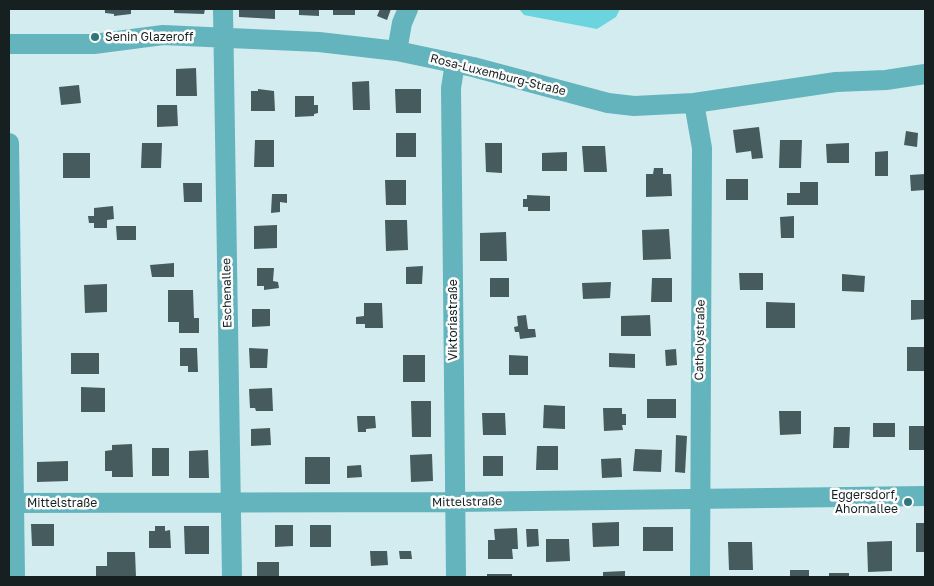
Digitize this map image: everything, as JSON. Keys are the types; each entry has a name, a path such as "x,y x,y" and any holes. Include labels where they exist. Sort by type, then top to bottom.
{"street":[{"name":"Eschenallee","path":"223,9 232,577"},
{"path":"398,51 402,23 408,9"},
{"name":"Rosa-Luxemburg-Straße","path":"9,44 94,44 163,35 319,42 398,51 455,63 608,103 634,106 694,103 836,82 886,80 925,74"},
{"name":"Viktoriastraße","path":"455,63 451,88 456,577"},
{"name":"Catholystraße","path":"694,103 702,148 700,577"},
{"path":"9,143 11,503 15,577"},
{"name":"Mittelstraße","path":"11,503 230,504 925,496"}],"shaded area":[{"path":"519,9 620,9 616,17 597,29 524,15"}],"building":[{"path":"105,9 131,9 131,14 114,16 114,14 105,13"},
{"path":"174,9 205,9 204,14 174,13"},
{"path":"239,9 275,9 275,19 239,17"},
{"path":"299,9 319,9 319,16 299,15"},
{"path":"333,9 355,9 355,15 333,15"},
{"path":"380,9 391,9 387,20 377,16"},
{"path":"196,68 197,96 176,96 176,69"},
{"path":"369,81 370,110 353,110 352,82"},
{"path":"79,85 81,103 61,105 59,87"},
{"path":"258,89 274,91 275,111 251,111 251,91 258,91"},
{"path":"395,89 421,89 421,113 396,113"},
{"path":"295,96 314,96 314,105 318,105 318,113 314,114 314,116 295,117"},
{"path":"157,105 177,105 178,126 157,127"},
{"path":"759,127 763,158 752,159 751,151 736,153 733,130"},
{"path":"906,131 918,133 917,147 904,145"},
{"path":"396,133 416,133 416,157 396,157"},
{"path":"255,140 274,140 274,167 254,167"},
{"path":"780,140 802,140 801,168 779,168"},
{"path":"142,143 162,143 161,168 141,168"},
{"path":"485,143 502,143 502,173 486,172"},
{"path":"849,143 849,163 827,163 826,144"},
{"path":"582,146 605,146 607,172 584,172"},
{"path":"888,151 888,176 875,176 875,152"},
{"path":"567,152 567,171 542,171 542,153"},
{"path":"63,153 90,153 90,178 63,178"},
{"path":"654,168 663,168 663,174 671,174 672,196 646,197 646,174 653,174"},
{"path":"925,174 925,190 911,191 910,175"},
{"path":"726,179 748,179 748,200 726,200"},
{"path":"385,180 406,180 406,205 386,205"},
{"path":"800,182 818,182 818,205 787,205 787,193 800,193"},
{"path":"183,183 202,183 202,202 184,202"},
{"path":"272,194 287,194 287,203 280,202 280,212 271,213"},
{"path":"527,195 550,196 550,211 528,211 528,207 523,207 523,199 527,199"},
{"path":"113,206 114,219 107,220 107,228 94,228 94,223 89,223 88,216 94,216 94,208"},
{"path":"794,216 794,238 781,238 780,217"},
{"path":"385,220 407,220 408,250 386,251"},
{"path":"277,225 277,248 254,249 254,226"},
{"path":"116,226 136,226 136,240 117,240"},
{"path":"669,229 671,259 643,260 642,230"},
{"path":"506,232 507,261 480,261 480,233"},
{"path":"174,263 174,277 152,277 150,265"},
{"path":"423,266 422,284 406,284 406,267"},
{"path":"257,268 274,268 273,281 278,282 279,288 264,290 264,286 257,286"},
{"path":"739,273 763,273 763,290 740,290"},
{"path":"842,274 865,276 864,292 842,291"},
{"path":"490,278 509,278 509,297 490,297"},
{"path":"652,278 672,278 672,302 651,302"},
{"path":"611,282 610,298 583,299 582,283"},
{"path":"107,284 107,312 85,313 84,285"},
{"path":"168,290 193,290 194,318 199,318 199,333 179,333 179,322 168,322"},
{"path":"911,300 925,300 925,319 911,320"},
{"path":"766,302 795,303 795,328 766,328"},
{"path":"364,303 382,303 383,328 365,328 365,324 356,324 356,317 364,316"},
{"path":"252,309 270,309 270,326 252,327"},
{"path":"526,315 528,329 535,329 536,337 520,339 519,332 515,332 514,327 518,326 517,316"},
{"path":"650,315 651,336 621,336 621,316"},
{"path":"907,347 925,347 925,371 907,371"},
{"path":"180,348 197,348 198,372 188,372 188,366 180,366"},
{"path":"249,348 268,349 267,368 250,368"},
{"path":"676,349 677,365 666,366 665,350"},
{"path":"71,353 99,353 99,374 71,374"},
{"path":"609,353 635,354 635,368 609,367"},
{"path":"403,355 425,355 425,382 403,382"},
{"path":"509,355 528,356 528,375 509,375"},
{"path":"81,387 105,388 105,412 81,412"},
{"path":"272,388 273,411 256,411 255,408 250,408 249,389"},
{"path":"647,399 676,399 676,418 647,418"},
{"path":"411,401 431,401 431,437 412,437"},
{"path":"544,405 565,406 565,429 543,428"},
{"path":"603,408 622,408 622,414 626,414 626,425 622,425 623,430 604,431"},
{"path":"779,411 801,411 801,434 780,435"},
{"path":"482,413 505,413 506,435 483,435"},
{"path":"357,416 375,416 376,428 366,429 366,432 358,432"},
{"path":"873,423 895,423 895,437 873,437"},
{"path":"909,426 925,426 925,450 909,450"},
{"path":"834,427 850,427 849,448 833,448"},
{"path":"270,428 271,445 251,446 251,429"},
{"path":"676,435 687,436 685,473 675,472"},
{"path":"132,444 133,477 112,477 112,471 105,471 105,451 112,450 112,445"},
{"path":"537,446 558,446 558,470 536,470"},
{"path":"152,448 169,448 169,476 152,476"},
{"path":"635,449 662,450 661,472 633,471"},
{"path":"208,450 209,478 189,478 189,451"},
{"path":"432,454 433,481 411,482 410,455"},
{"path":"483,456 503,456 503,476 483,476"},
{"path":"305,457 330,457 330,484 305,484"},
{"path":"621,458 622,477 602,478 601,459"},
{"path":"68,461 68,481 37,482 37,462"},
{"path":"361,465 362,477 347,478 347,466"},
{"path":"619,522 619,546 593,547 592,523"},
{"path":"916,523 925,523 925,552 916,552"},
{"path":"31,524 54,524 54,546 32,546"},
{"path":"275,525 293,525 293,546 275,547"},
{"path":"310,525 331,525 331,547 310,547"},
{"path":"155,526 165,526 165,531 170,530 171,548 149,548 149,531 155,531"},
{"path":"184,526 209,526 209,554 185,554"},
{"path":"643,527 673,527 673,551 643,551"},
{"path":"517,528 518,549 512,549 513,559 488,559 488,540 495,540 494,529"},
{"path":"526,529 538,529 539,546 527,547"},
{"path":"546,539 569,539 570,561 546,562"},
{"path":"892,541 892,571 868,572 867,542"},
{"path":"728,542 752,542 753,570 729,570"},
{"path":"370,551 387,551 388,565 371,566"},
{"path":"399,551 411,551 412,559 400,559"},
{"path":"107,552 135,552 136,577 96,577 96,566 107,566"},
{"path":"257,562 279,562 279,577 257,577"},
{"path":"790,570 809,570 809,577 790,577"},
{"path":"625,571 625,577 603,577 603,572"},
{"path":"829,573 849,573 849,577 829,577"},
{"path":"487,574 512,574 512,577 487,577"}],"place":[{"name":"Senin Glazeroff","path":"95,37"},
{"name":"Eggersdorf, Ahornallee","path":"908,502"}]}
